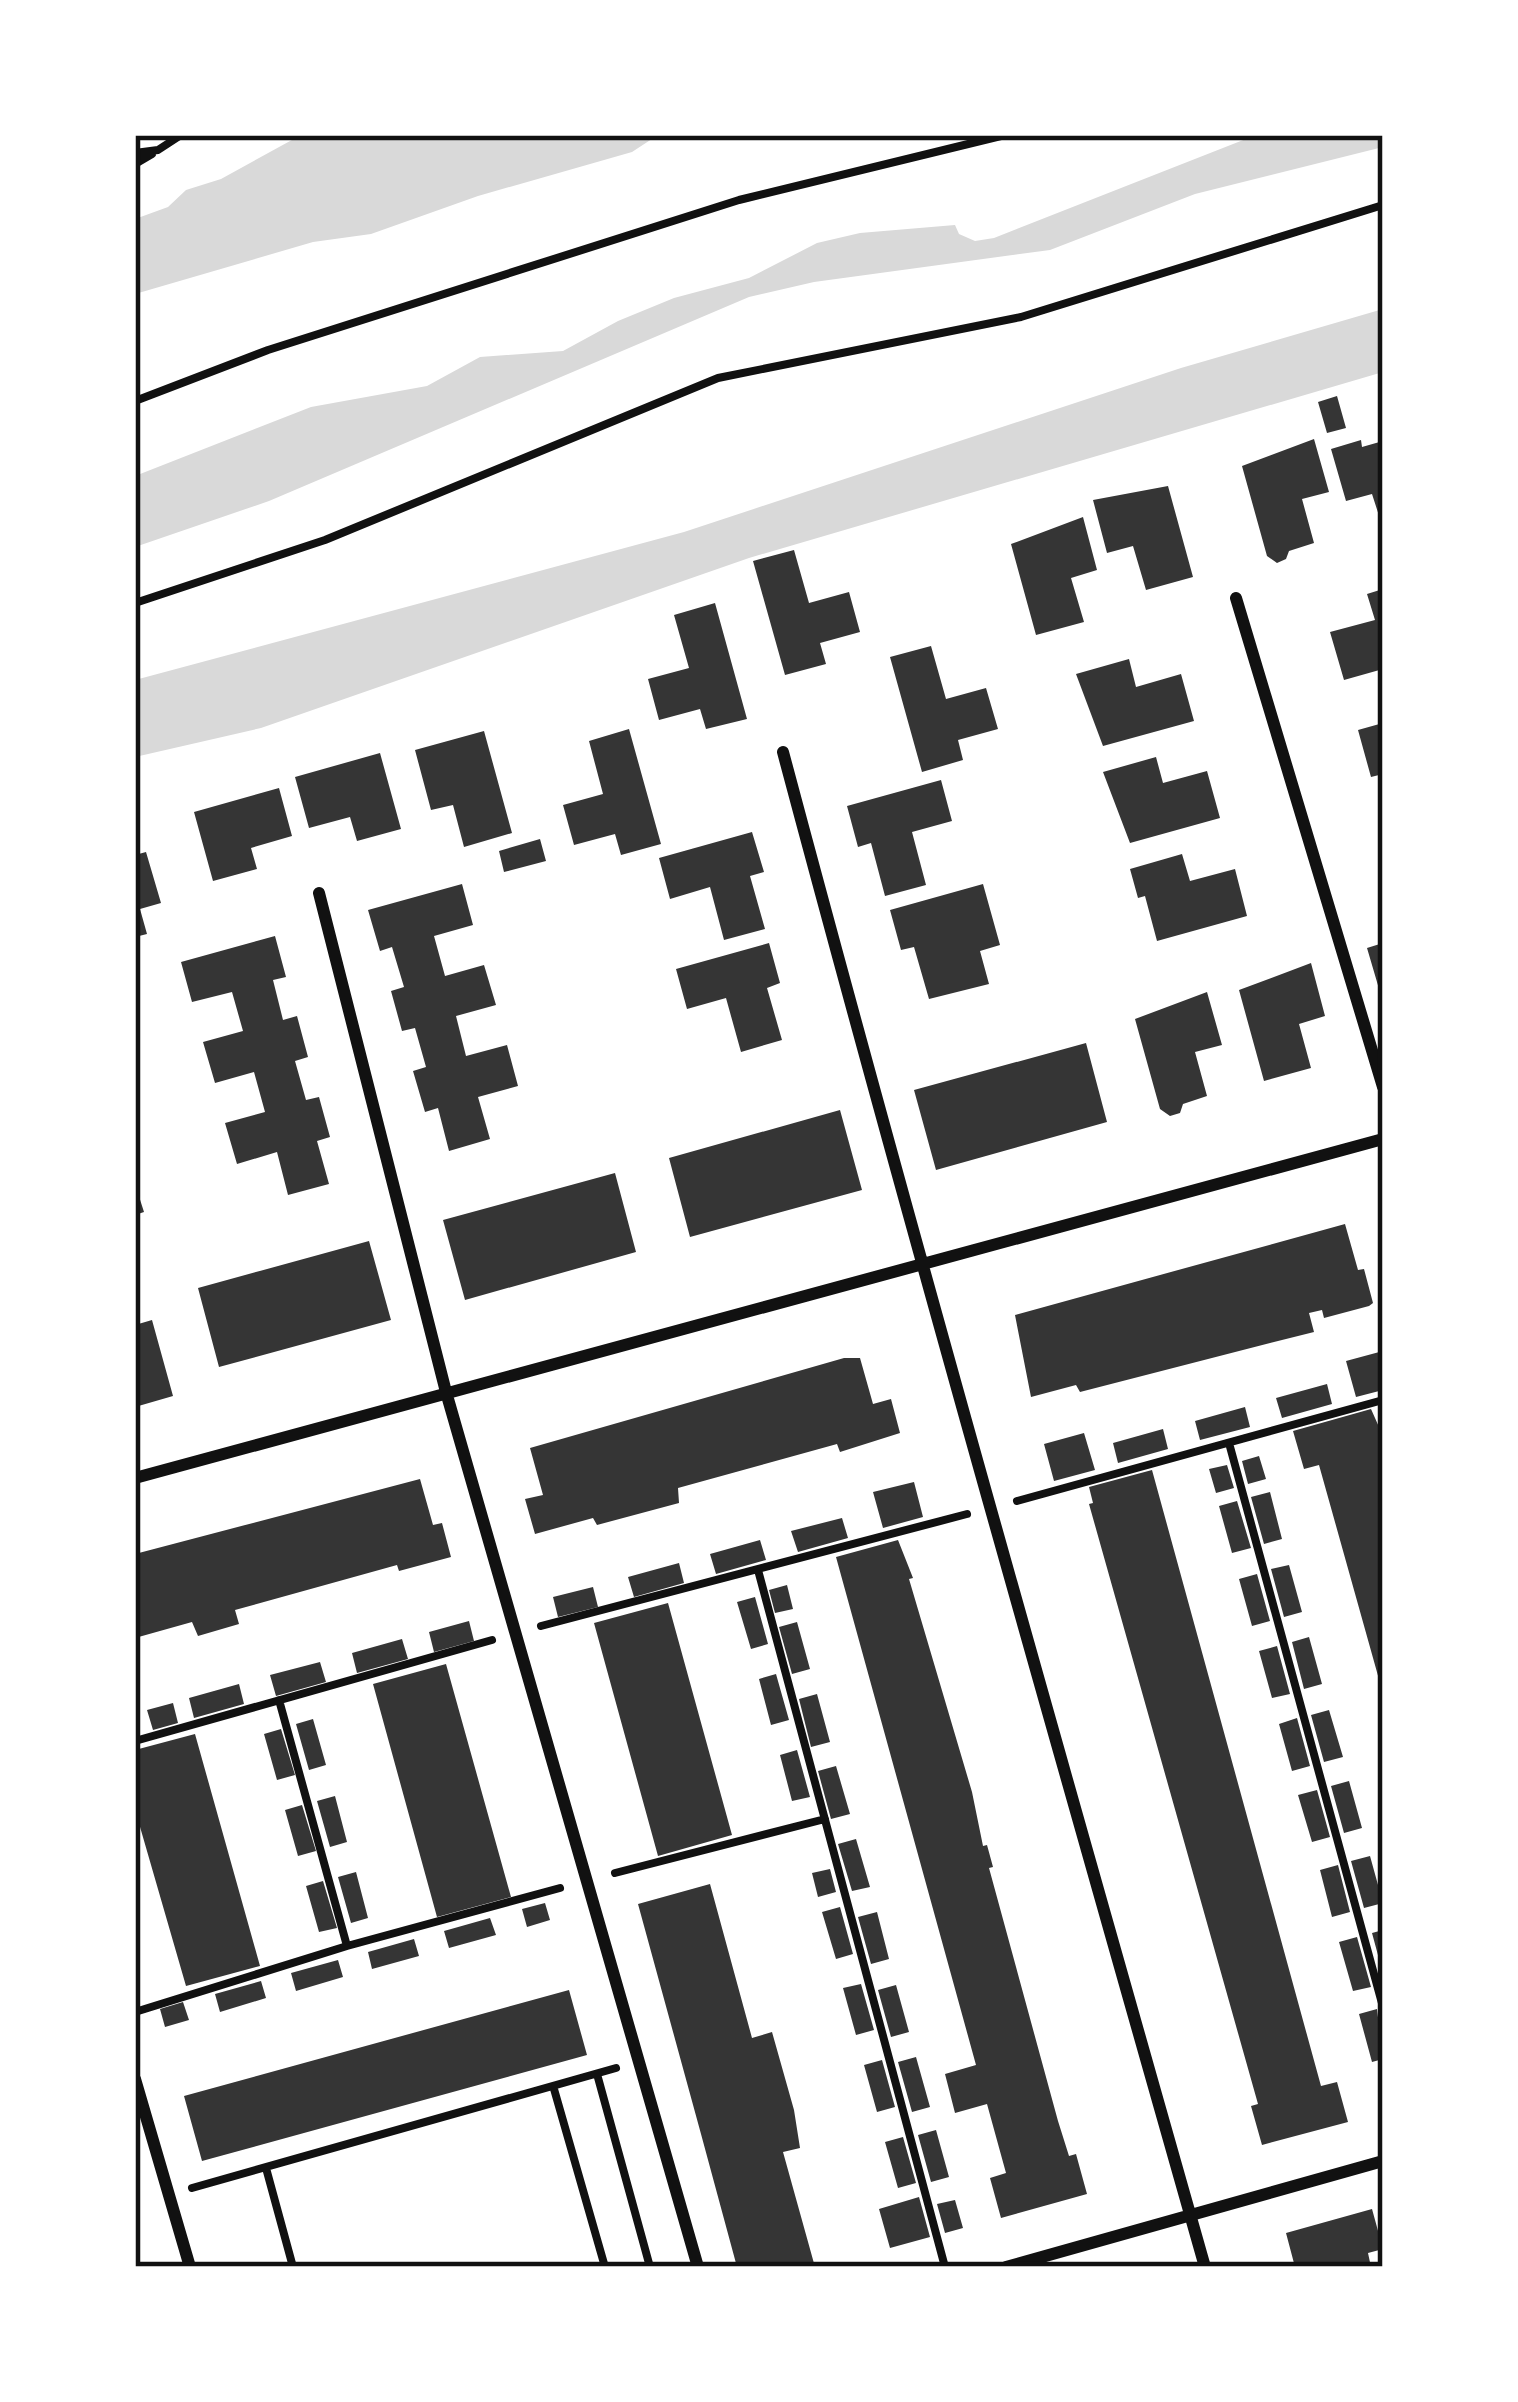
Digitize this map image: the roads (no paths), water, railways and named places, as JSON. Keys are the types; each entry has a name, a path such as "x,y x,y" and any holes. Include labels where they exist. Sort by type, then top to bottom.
{"street":[{"path":"1236,598 1383,1087"},
{"path":"783,752 920,1267 994,1508 1204,2267"},
{"path":"319,892 446,1392 698,2267"},
{"path":"135,1478 1383,1139"},
{"path":"135,2078 190,2267"},
{"path":"1006,2267 1383,2161"}]}
